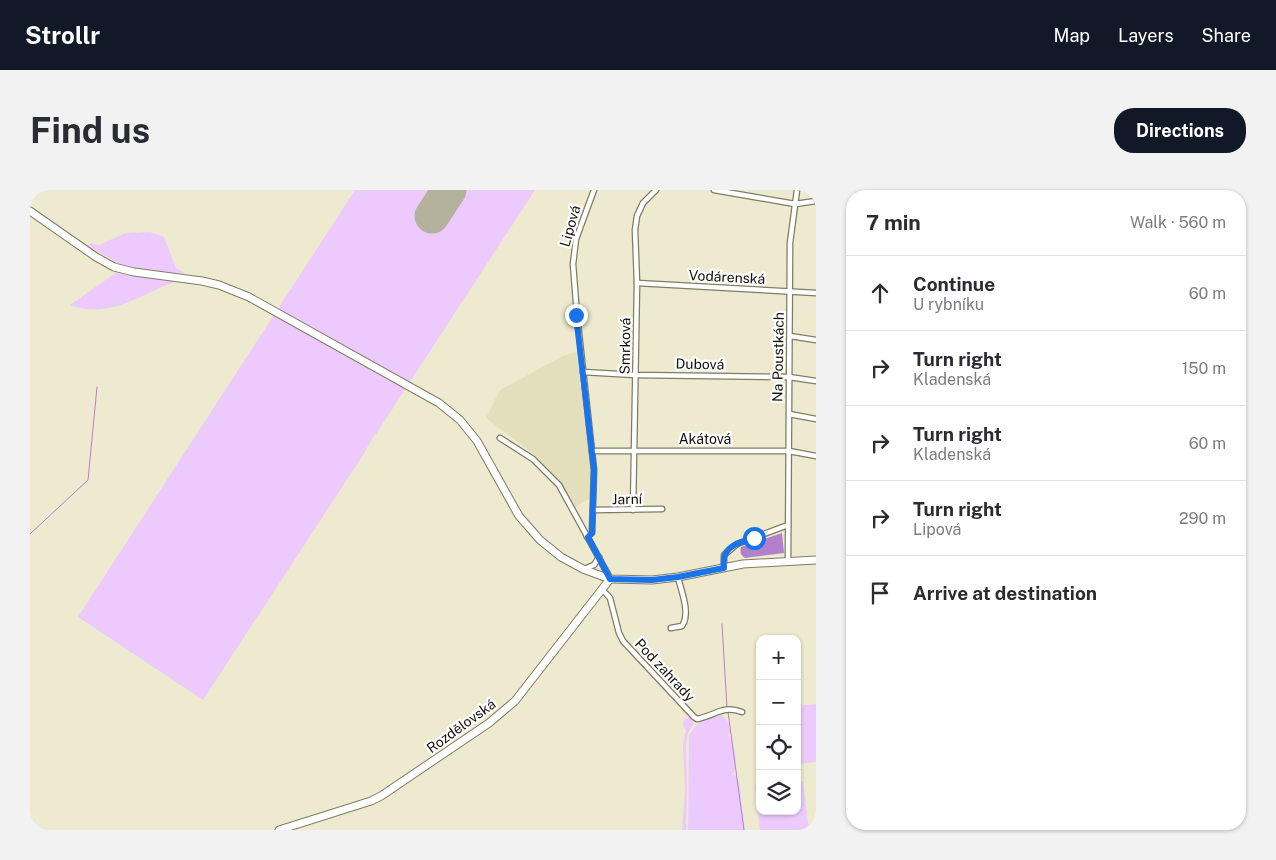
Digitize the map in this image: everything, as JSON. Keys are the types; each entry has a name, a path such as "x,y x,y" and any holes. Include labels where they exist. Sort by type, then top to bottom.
{"street":[{"name":"Lipová","path":"588,537 592,533 594,470 574,278 574,252 581,222 594,190"},
{"name":"Smrková","path":"633,510 636,450 637,283 635,230 637,216 643,203 656,190"},
{"path":"714,190 740,192 795,204 816,201"},
{"name":"Na Poustkách","path":"788,561 790,244 797,190"},
{"path":"30,211 96,257 114,267 134,272 202,281 248,296 439,403 460,420 477,441 519,516 540,540 561,557 583,569 610,579 652,580 678,577 743,564 816,560"},
{"name":"Vodárenská","path":"637,283 816,293"},
{"path":"790,336 816,340"},
{"name":"Dubová","path":"583,372 636,375 790,377 816,381"},
{"path":"789,414 816,419"},
{"path":"500,438 533,459 559,485 610,579"},
{"name":"Akátová","path":"592,451 789,451 816,456"},
{"name":"Jarní","path":"593,510 662,509"},
{"path":"724,568 724,555 737,544 788,524"},
{"path":"583,569 594,566 599,557"},
{"path":"670,628 682,626 685,619 678,577"},
{"name":"Rozdělovská","path":"279,830 381,796 489,722 515,701 610,579"},
{"name":"Pod zahrady","path":"602,589 610,598 618,633 623,641 694,717 697,719 704,718 725,709 733,708 742,712"}],"shaded area":[{"path":"355,190 535,190 203,700 78,617"},
{"path":"150,232 164,237 176,268 185,273 141,271 126,268 88,246 91,243 99,245 126,233"},
{"path":"117,272 177,281 135,300 114,307 93,310 70,305"},
{"path":"576,352 593,473 592,497 575,507 559,480 535,455 486,418 500,390 563,356"},
{"path":"782,533 784,553 745,558 741,555 741,547"},
{"path":"816,704 816,762 801,764 801,706"},
{"path":"716,715 723,716 729,726 730,732 728,735 736,760 733,774 739,783 745,830 688,830 689,735 697,724"},
{"path":"691,717 694,724 688,733 686,742 686,830 682,830 685,790 683,745 686,730 683,726 684,719"},
{"path":"801,781 803,781 809,830 760,830 758,815 801,815"}],"waterway":[{"path":"30,534 88,480 97,387"},
{"path":"722,624 727,708"},
{"path":"728,712 744,830"}],"runway":[{"path":"432,216 449,190"}],"route":[{"path":"576,315 582,350 594,470 592,533 588,537 610,579 652,580 724,568 724,555 728,550 737,544 754,538"}]}
